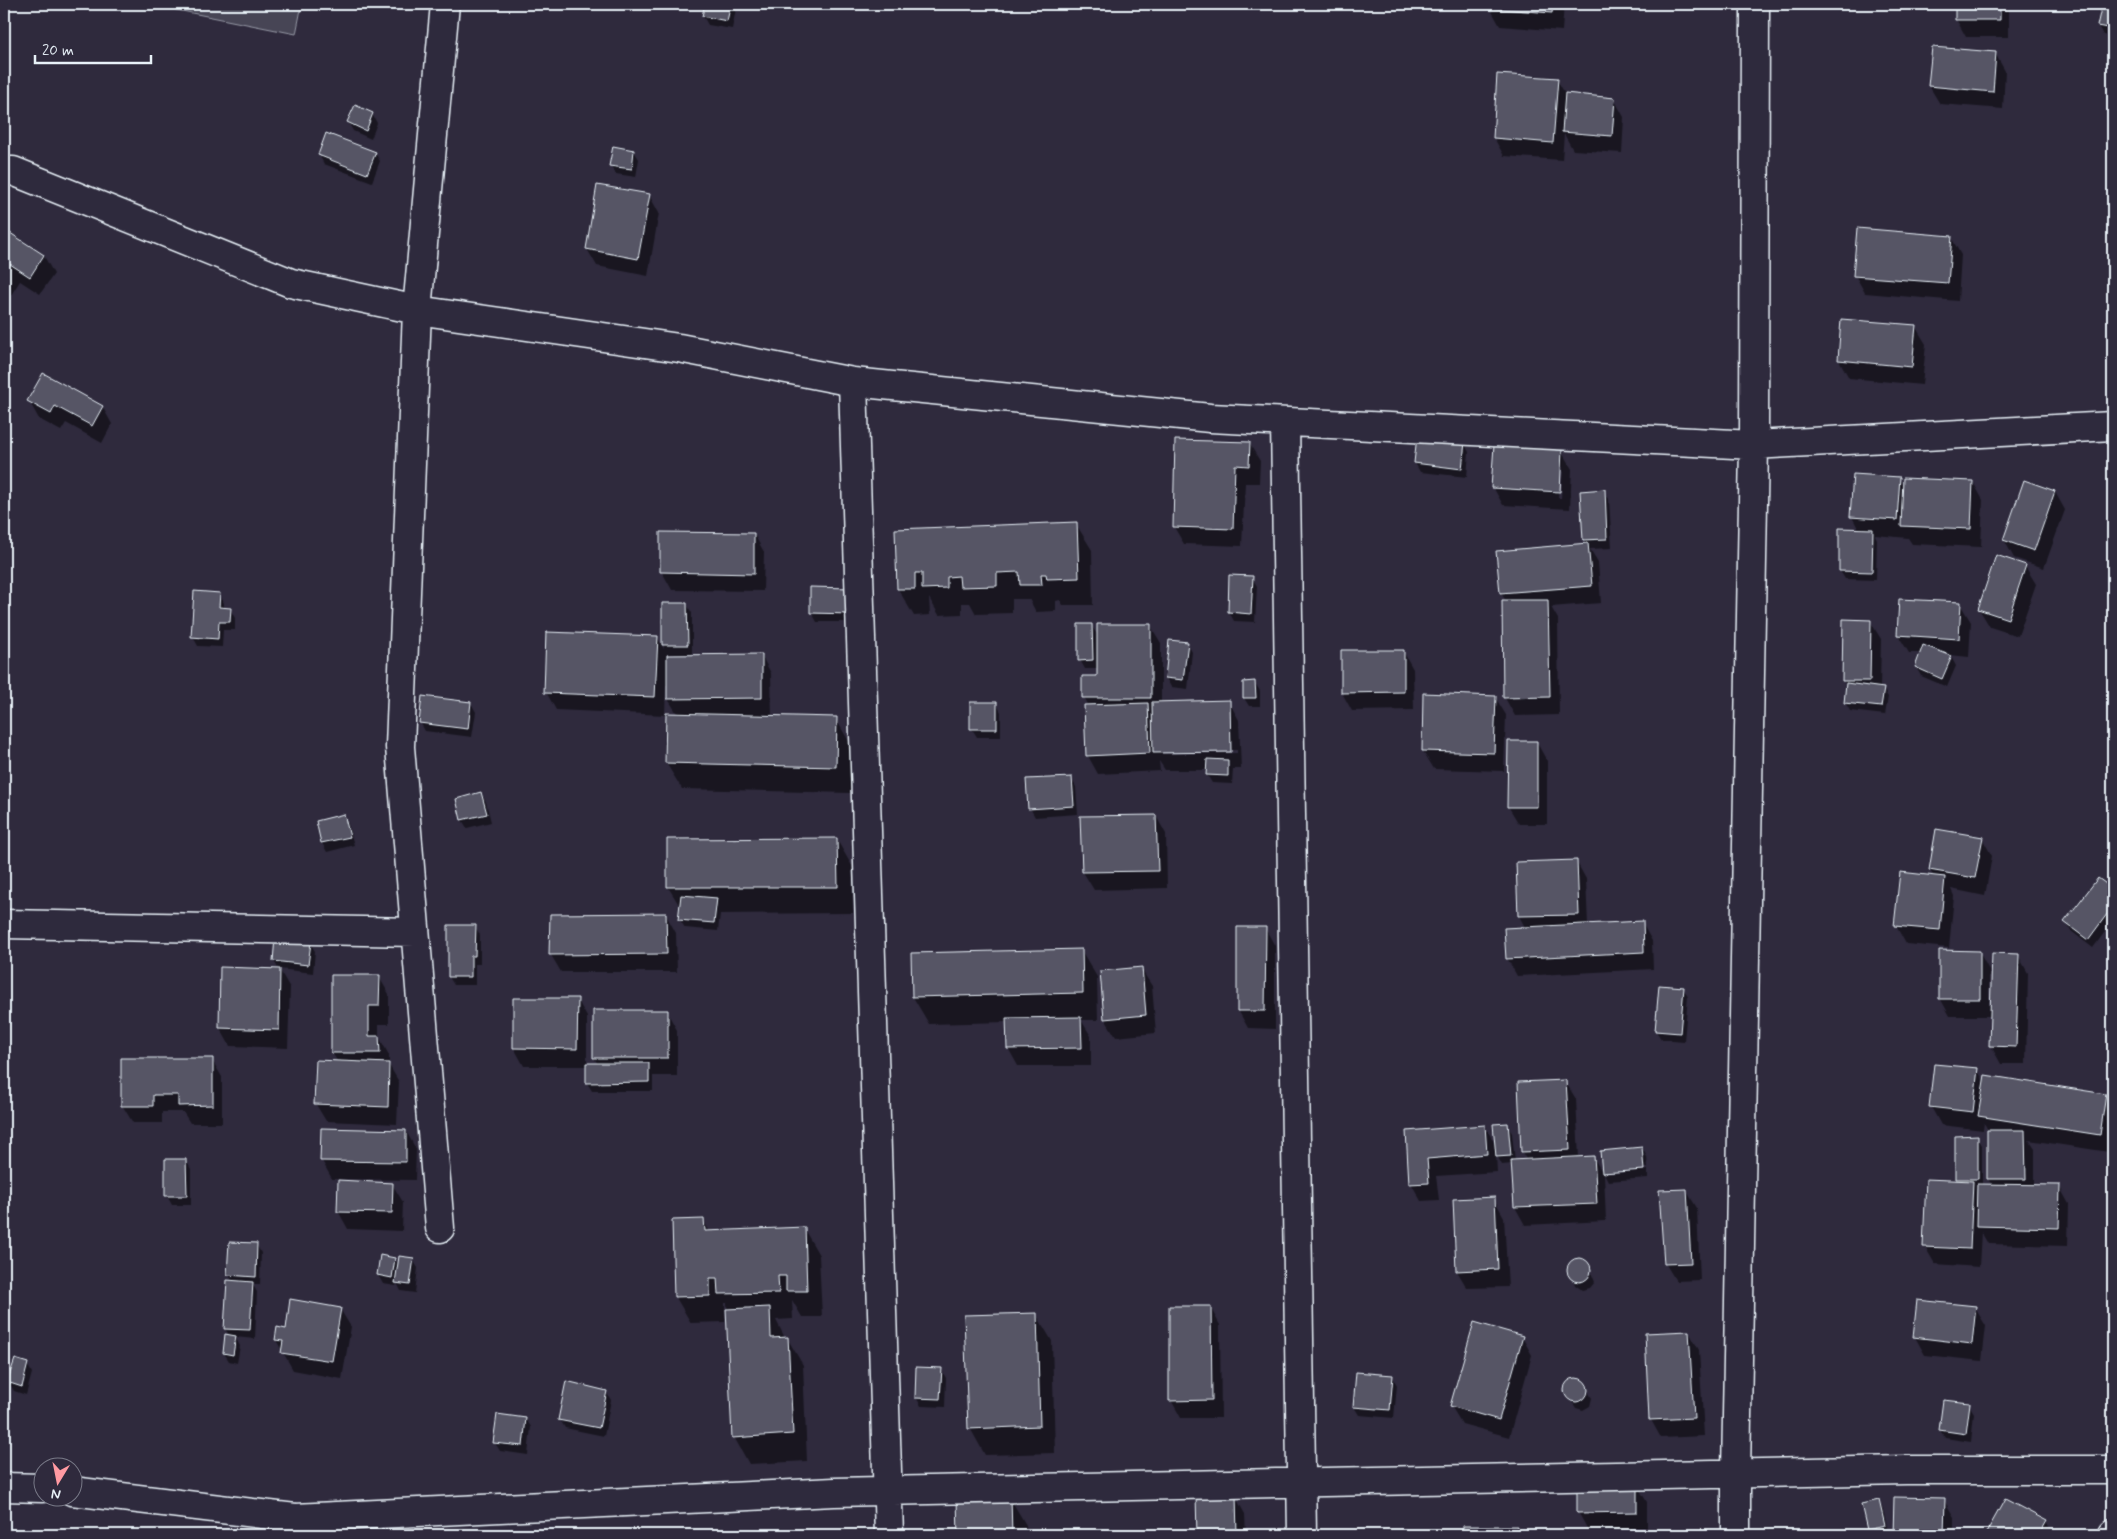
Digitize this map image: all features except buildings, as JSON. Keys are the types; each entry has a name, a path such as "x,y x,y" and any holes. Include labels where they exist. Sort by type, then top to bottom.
{"street":[{"path":"440,1228 400,747 417,310 445,4"},
{"path":"1736,1535 1754,445 1755,4"},
{"path":"4,171 13,171 291,283 417,310 679,348 853,382 1210,418 1754,445 2113,426"},
{"path":"853,382 889,1535"},
{"path":"1285,422 1302,1535"},
{"path":"4,924 414,932"},
{"path":"82,1492 295,1518 887,1491 1906,1470 2113,1470"},
{"path":"4,1487 32,1488"}],"shaded area":[{"path":"147,4 302,4 296,34"}]}
